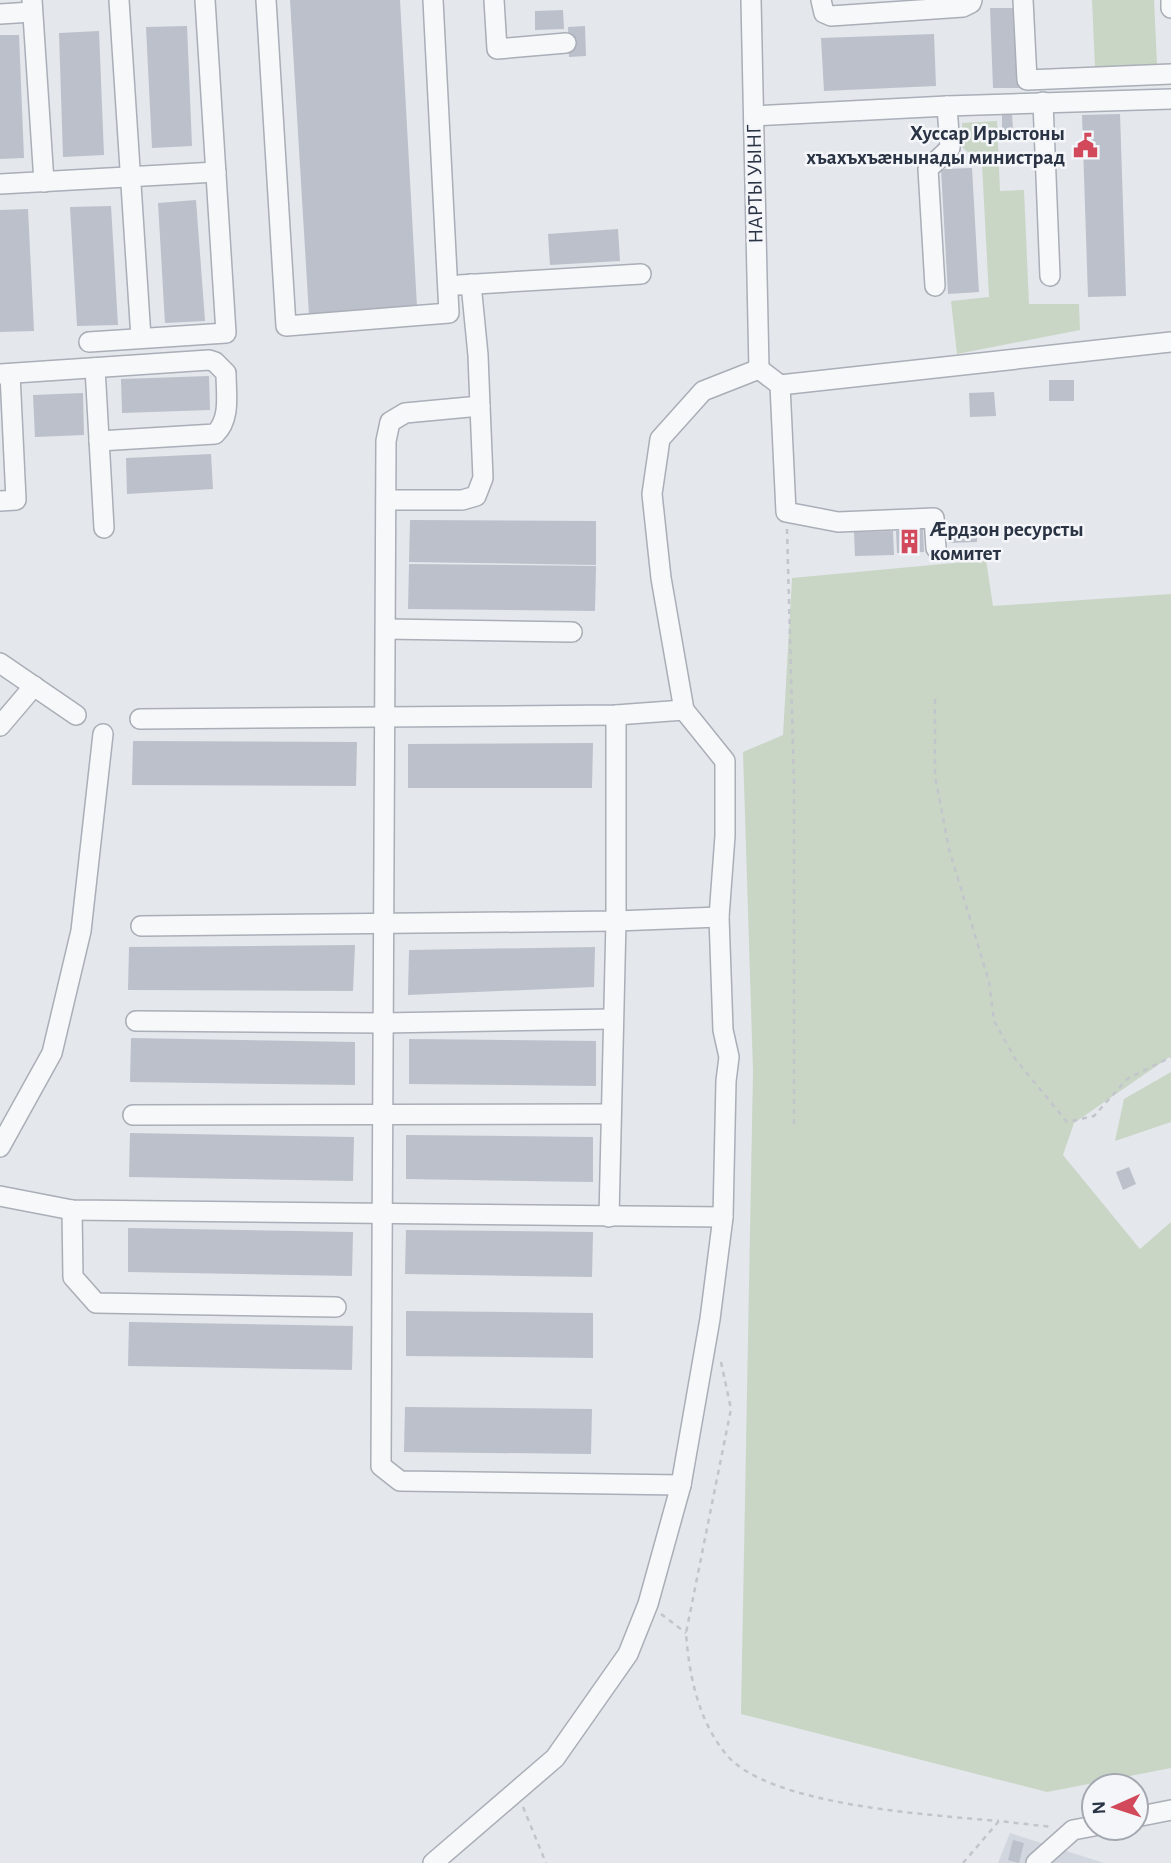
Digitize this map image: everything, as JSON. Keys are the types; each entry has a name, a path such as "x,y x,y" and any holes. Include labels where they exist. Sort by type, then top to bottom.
{"street":[{"path":"119,0 141,338"},
{"path":"89,342 226,333 205,0"},
{"path":"266,0 286,326 449,313 433,0"},
{"path":"494,0 496,49 566,43"},
{"name":"НАРТЫ УЫНГ","path":"751,0 759,369"},
{"path":"821,0 824,13 831,16 963,7 972,0"},
{"path":"1023,0 1027,80 1171,74"},
{"path":"1171,0 1171,8"},
{"path":"0,15 32,6 44,182"},
{"path":"754,116 1043,102 1171,99"},
{"path":"1043,102 1050,276"},
{"path":"934,286 928,169 950,148 947,106"},
{"path":"0,184 216,172"},
{"path":"448,285 641,274"},
{"path":"387,500 462,500 476,496 483,478 478,355 471,284"},
{"path":"433,1863 555,1758 628,1654 648,1604 681,1485 710,1319 723,1217 729,1057 723,1030 719,916 725,761 684,710 661,578 652,494 660,439 702,391 759,369 780,385 1171,342"},
{"path":"0,501 16,500 5,405 5,374 209,360 226,373 226,418 215,434 99,441"},
{"path":"95,368 104,528"},
{"path":"780,385 786,512 838,522 934,518 936,548"},
{"path":"480,406 405,413 390,422 386,441 380,1214 381,1466 400,1481 681,1485"},
{"path":"386,629 572,632"},
{"path":"0,663 76,715"},
{"path":"0,726 34,687"},
{"path":"140,719 616,715 684,710"},
{"path":"609,1217 616,921 616,715"},
{"path":"0,1147 52,1053 81,931 103,734"},
{"path":"141,926 616,921 719,916"},
{"path":"136,1021 383,1023 613,1019"},
{"path":"133,1115 611,1114"},
{"path":"0,1196 72,1210 723,1217"},
{"path":"72,1210 73,1278 96,1303 336,1307"},
{"path":"1150,1814 1171,1810"},
{"path":"1036,1863 1073,1830 1080,1829"}],"path":[{"path":"786,512 794,797 794,1126"},
{"path":"935,699 935,776 949,849 980,946 995,1021 1016,1060 1067,1122 1094,1116 1127,1079 1171,1057"},
{"path":"719,1357 731,1409 686,1633 688,1666 701,1710 725,1754 755,1778 797,1794 902,1811 1073,1830"},
{"path":"648,1604 686,1633"},
{"path":"517,1791 547,1863"},
{"path":"963,1863 999,1821"}],"shaded area":[{"path":"1010,1833 1104,1863 998,1863"}],"green space":[{"path":"1092,0 1154,0 1157,64 1095,67"},
{"path":"997,121 1000,191 1024,190 1029,304 1079,304 1080,330 957,354 951,301 989,297 982,164 962,147 962,123"},
{"path":"986,560 993,606 1171,594 1171,1056 1074,1123 1063,1155 1140,1249 1171,1222 1171,1768 1150,1772 1080,1772 1080,1786 1047,1792 741,1714 753,1071 743,752 783,735 792,578"},
{"path":"1171,1072 1171,1122 1115,1141 1124,1099"}],"building":[{"path":"290,0 400,0 417,307 309,315"},
{"path":"990,8 1019,8 1021,88 993,88"},
{"path":"563,10 564,29 535,30 535,11"},
{"path":"187,26 192,146 152,148 146,27"},
{"path":"585,26 586,56 569,57 568,27"},
{"path":"99,31 104,155 63,157 59,33"},
{"path":"934,34 936,86 824,91 821,38"},
{"path":"0,35 19,35 24,158 0,159"},
{"path":"1012,113 1013,131 1002,131 1002,114"},
{"path":"1120,114 1126,296 1088,297 1082,115"},
{"path":"972,168 979,292 948,294 941,169"},
{"path":"196,200 205,321 165,323 158,203"},
{"path":"111,206 118,325 77,326 70,207"},
{"path":"28,209 34,331 0,332 0,210"},
{"path":"618,229 620,261 550,265 548,234"},
{"path":"209,376 210,410 122,413 121,379"},
{"path":"1049,380 1074,380 1074,401 1049,401"},
{"path":"994,392 996,416 970,417 969,393"},
{"path":"83,393 84,435 35,437 33,395"},
{"path":"211,454 213,489 127,494 126,458"},
{"path":"410,520 596,521 596,565 409,562"},
{"path":"949,526 977,526 977,542 949,543"},
{"name":"Æрдзон ресурсты комитет","path":"923,529 924,552 897,553 896,531"},
{"path":"893,531 894,555 855,556 854,532"},
{"path":"409,564 596,566 595,611 408,609"},
{"path":"133,741 357,742 356,786 132,785"},
{"path":"593,743 592,788 408,788 408,744"},
{"path":"355,945 353,991 128,990 129,947"},
{"path":"595,947 594,987 408,995 409,950"},
{"path":"131,1038 355,1042 355,1085 130,1082"},
{"path":"409,1039 596,1041 596,1086 409,1084"},
{"path":"130,1133 354,1137 353,1181 129,1177"},
{"path":"406,1135 593,1137 593,1182 406,1179"},
{"path":"1129,1167 1136,1184 1123,1190 1116,1172"},
{"path":"128,1228 353,1232 352,1276 128,1272"},
{"path":"406,1230 593,1232 592,1277 405,1274"},
{"path":"406,1311 593,1313 593,1358 406,1356"},
{"path":"129,1322 353,1326 352,1370 128,1366"},
{"path":"405,1407 592,1409 591,1454 404,1452"},
{"path":"1013,1840 1024,1843 1019,1863 1008,1860"}],"place":[{"name":"Хуссар Ирыстоны хъахъхъæнынады министрад","path":"1085,145"},
{"name":"Æрдзон ресурсты комитет","path":"910,541"}]}
